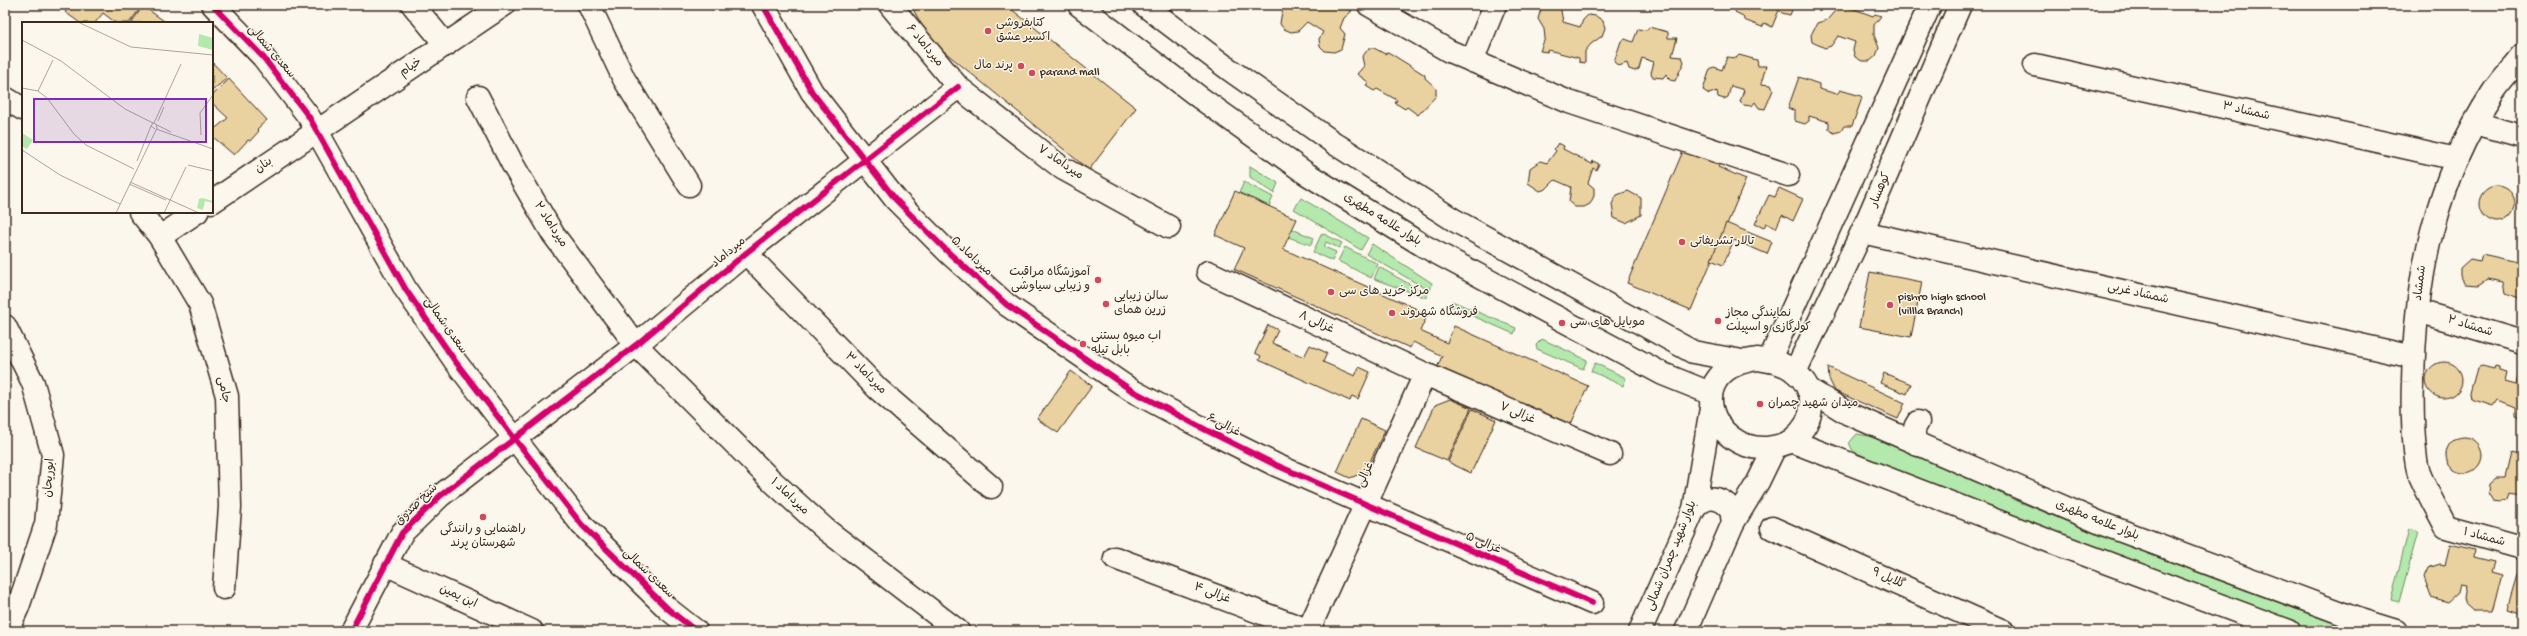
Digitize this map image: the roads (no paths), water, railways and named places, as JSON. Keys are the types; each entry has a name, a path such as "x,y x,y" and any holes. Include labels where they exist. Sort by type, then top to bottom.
{"street":[{"name":"سعدی شمالی","path":"213,5 263,57 309,117 406,290 455,361 515,439 582,525 668,609 696,631"},
{"path":"413,5 446,45"},
{"name":"خیام","path":"317,131 504,5"},
{"path":"589,5 624,79 690,185"},
{"name":"میرداماد ۵","path":"763,5 812,92 896,200 949,253 1007,305 1078,356"},
{"name":"میرداماد ۶","path":"890,5 958,87"},
{"name":"بلوار علامه مطهری","path":"1079,5 1199,97 1308,174 1424,246 1711,400"},
{"path":"1144,5 1230,70 1337,145 1454,220 1693,352 1742,361 1758,359 1778,362 1802,380 1812,407 1807,426 1783,444 1733,523 1686,631"},
{"path":"1369,5 1449,51 1569,102 1788,175"},
{"path":"1472,61 1495,5"},
{"path":"1769,361 1930,5 1958,11"},
{"name":"کوهسار","path":"1802,380 1862,232 1958,11"},
{"name":"شمشاد","path":"2446,527 2419,472 2412,403 2413,357 2424,262 2434,215 2457,159 2475,123 2494,91 2522,56"},
{"name":"شمشاد ۳","path":"2034,65 2457,159"},
{"name":"میرداماد","path":"515,439 636,345 746,253 864,158 958,87"},
{"name":"میرداماد ۷","path":"958,87 1040,140 1062,168 1169,227"},
{"name":"میرداماد ۲","path":"478,97 513,165 553,234 636,345"},
{"path":"5,98 22,108"},
{"path":"2475,123 2522,136"},
{"name":"بنان","path":"213,201 317,131"},
{"name":"جامی","path":"141,213 160,237 200,304 227,396 230,507 224,588"},
{"path":"160,237 196,213"},
{"name":"شمشاد غربی","path":"1862,232 2413,357"},
{"name":"میرداماد ۳","path":"746,253 878,389 991,487"},
{"name":"غزالی ۸","path":"1208,272 1425,374"},
{"name":"شمشاد ۲","path":"2418,311 2522,342"},
{"name":"ابوریحان","path":"5,326 33,383 53,455 46,524 18,606 7,631"},
{"name":"میرداماد ۱","path":"636,345 771,480 824,529 958,631"},
{"name":"غزالی ۶","path":"1078,356 1132,390 1206,430 1276,465 1365,505"},
{"path":"1742,361 1727,369 1717,379 1711,400 1719,425 1744,444 1761,448 1783,444 2289,631"},
{"name":"غزالی ۷","path":"1425,374 1610,454"},
{"name":"غزالی","path":"1309,631 1425,374"},
{"name":"بلوار علامه مطهری","path":"1802,380 1849,414 2103,524 2350,616 2396,631"},
{"name":"بلوار شهید چمران شمالی","path":"1640,631 1694,509 1711,400"},
{"path":"1918,422 1914,428 1914,436 1918,445"},
{"name":"شیخ صدوق","path":"351,631 402,534 440,496 515,439"},
{"path":"1694,509 1705,499 1719,499 1731,509 1733,523"},
{"name":"غزالی ۵","path":"1365,505 1592,603"},
{"name":"شمشاد ۱","path":"2446,527 2522,548"},
{"name":"گلایل ۹","path":"1772,528 2003,631"},
{"name":"غزالی ۴","path":"1115,558 1309,631"},
{"name":"ابن یمین","path":"385,564 532,631"}],"place":[{"name":"کتابفروشی اکسیر عشق","path":"988,31"},
{"name":"پرند مال","path":"1021,66"},
{"name":"parand mall","path":"1032,73"},
{"name":"تالار تشریفاتی","path":"1682,242"},
{"name":"آموزشگاه مراقبت و زیبایی سیاوشی","path":"1098,280"},
{"name":"مرکز خرید های سی","path":"1331,292"},
{"name":"سالن زیبایی زرین همای","path":"1106,304"},
{"name":"pishro high school (villla Branch)","path":"1890,305"},
{"name":"فروشگاه شهروند","path":"1392,313"},
{"name":"نمایندگی مجاز کولرگازی و اسپیلت","path":"1718,321"},
{"name":"موبایل های سی","path":"1562,323"},
{"name":"اب میوه بستنی بابل تیله","path":"1083,344"},
{"name":"میدان شهید چمران","path":"1760,404"},
{"name":"راهنمایی و رانندگی شهرستان پرند","path":"483,517"}]}
